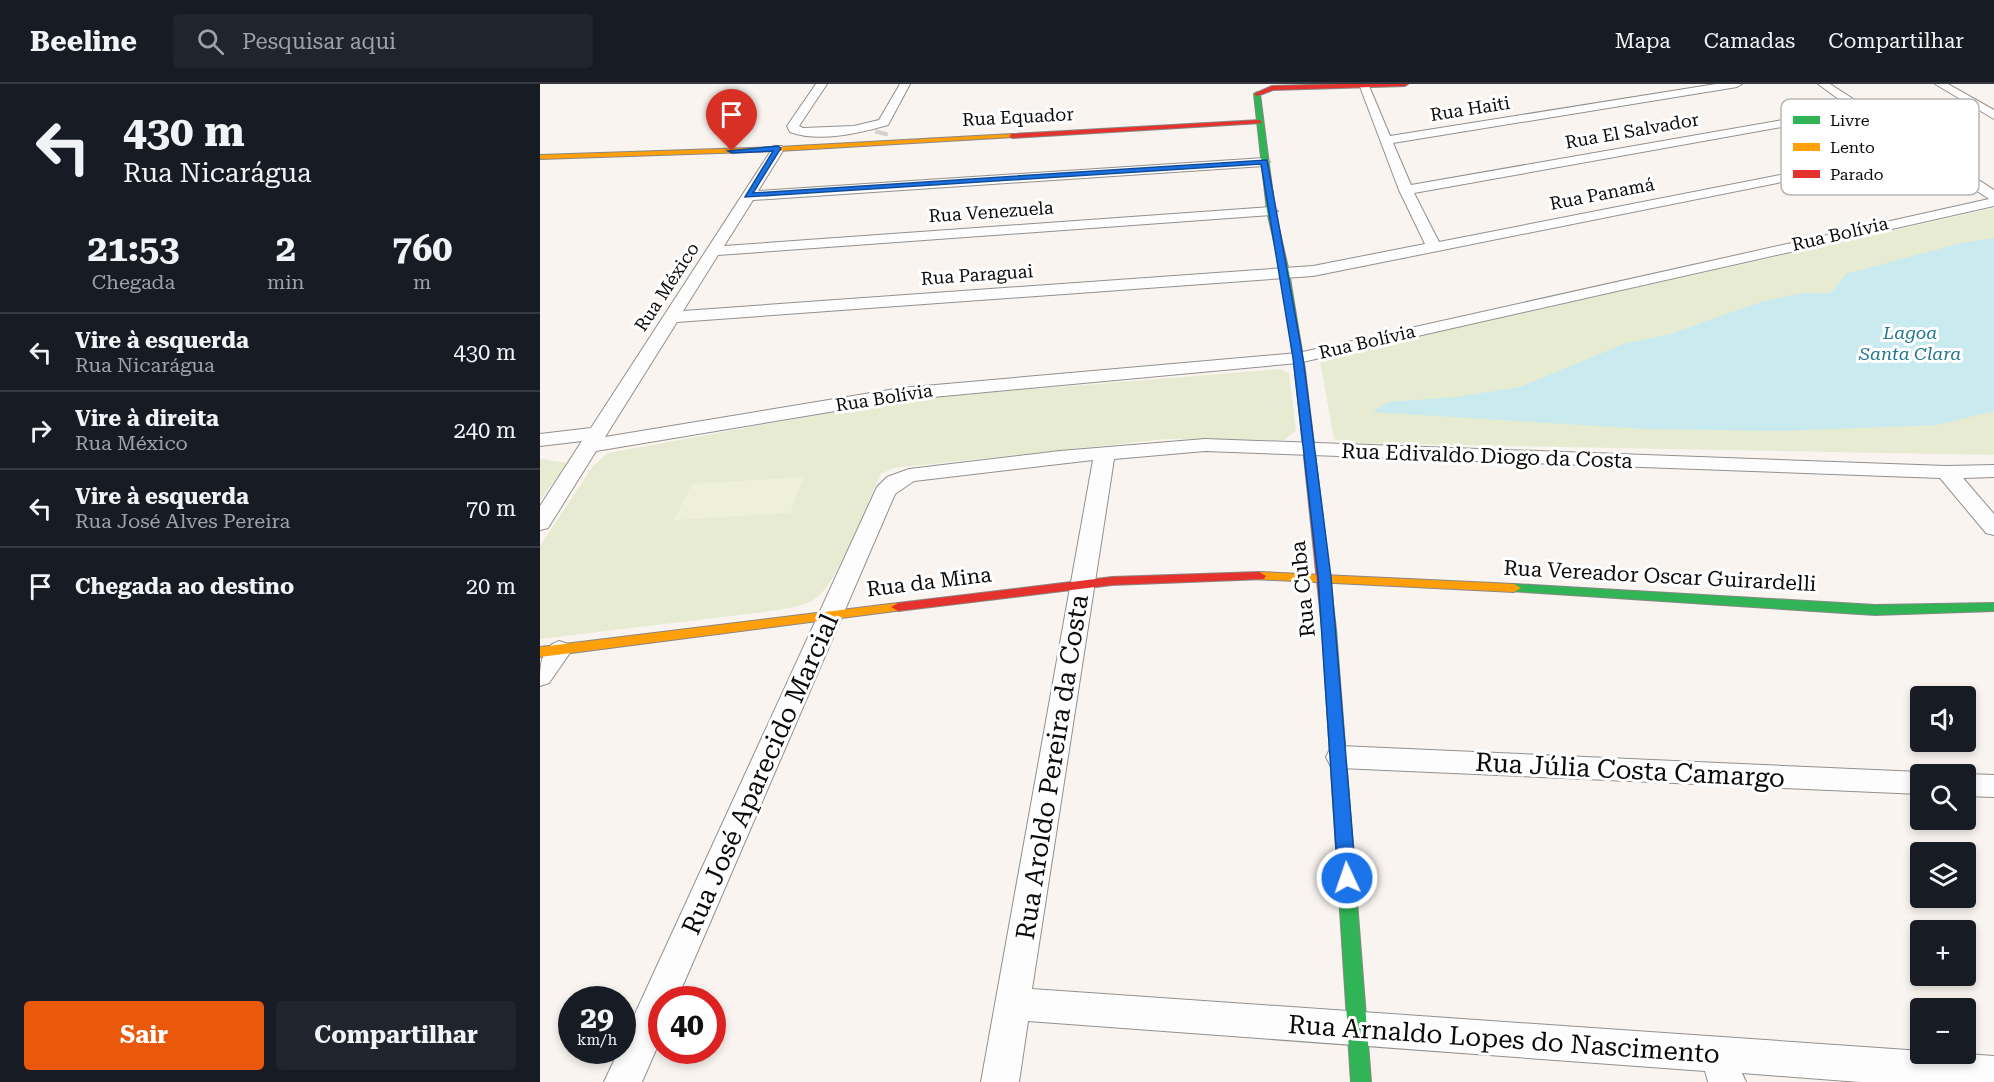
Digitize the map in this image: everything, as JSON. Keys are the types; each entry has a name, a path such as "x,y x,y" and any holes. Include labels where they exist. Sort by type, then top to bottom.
{"street":[{"path":"822,84 793,126 794,129 802,132 853,137 882,133 905,84"},
{"path":"1405,84 1364,86 1406,190 1434,247"},
{"name":"Rua Haiti","path":"1386,140 1737,84"},
{"path":"1823,84 1848,99"},
{"path":"1940,84 1966,99"},
{"name":"Rua Cuba","path":"1361,1082 1340,757 1325,577 1298,358 1285,272 1271,211 1257,94 1272,88 1364,86"},
{"path":"1979,106 1994,115"},
{"name":"Rua Equador","path":"540,157 778,148 882,133 1260,122"},
{"name":"Rua El Salvador","path":"1406,190 1781,124"},
{"name":"Rua México","path":"540,523 778,148"},
{"path":"747,196 1264,162"},
{"name":"Rua Panamá","path":"1285,272 1313,271 1781,178"},
{"path":"1979,186 1994,196"},
{"name":"Rua Bolívia","path":"540,440 587,446 901,394 1298,358 1881,225 1994,202"},
{"name":"Rua Venezuela","path":"714,251 1271,211"},
{"name":"Rua Paraguai","path":"671,317 1285,272"},
{"name":"Rua Edivaldo Diogo da Costa","path":"909,475 1105,453 1206,445 1946,472 1994,471"},
{"path":"540,452 587,446"},
{"name":"Rua Aroldo Pereira da Costa","path":"1000,1082 1081,584 1105,453"},
{"path":"1946,472 1994,528"},
{"name":"Rua José Aparecido Marcial","path":"623,1082 885,492 909,475"},
{"name":"Rua da Mina","path":"550,651 1081,584 1180,576 1249,574 1325,577"},
{"name":"Rua Vereador Oscar Guirardelli","path":"1325,577 1875,610 1994,607"},
{"path":"540,677 550,651"},
{"name":"Rua Júlia Costa Camargo","path":"1340,757 1910,783"},
{"path":"1976,785 1994,786"},
{"name":"Rua Arnaldo Lopes do Nascimento","path":"1014,1004 1356,1030 1722,1068 1994,1074"}],"green space":[{"path":"1994,208 1994,455 1345,443 1334,439 1320,361 1325,357"},
{"path":"1280,369 1289,373 1296,431 1284,440 1166,439 893,468 881,474 834,575 817,597 806,604 764,612 540,639 540,546 593,466 608,453 899,400"},
{"path":"540,459 568,463 540,500"},
{"path":"804,477 790,513 674,520 692,484"}],"water":[{"name":"Lagoa Santa Clara","path":"1994,238 1994,411 1937,425 1780,431 1647,429 1372,412 1388,402 1456,397 1520,387 1624,344 1670,334 1761,302 1801,293 1831,293 1846,274 1961,243"}],"tunnel":[{"path":"881,135 882,131"}],"traffic: fast":[{"path":"1257,94 1271,211 1285,272 1300,370"},
{"path":"1514,588 1875,610 1994,607"},
{"path":"1329,629 1361,1082"}],"traffic: slow":[{"path":"540,157 778,149 1012,136"},
{"path":"1259,576 1514,588"},
{"path":"540,652 898,607"}],"traffic: jam":[{"path":"1257,94 1272,88 1405,84"},
{"path":"1012,136 1260,122"},
{"path":"1300,370 1329,629"},
{"path":"898,607 1112,581 1259,576"}],"route":[{"path":"732,151 778,148 747,196 1264,162 1271,211 1285,272 1298,358 1325,577 1340,757 1347,878"}]}
